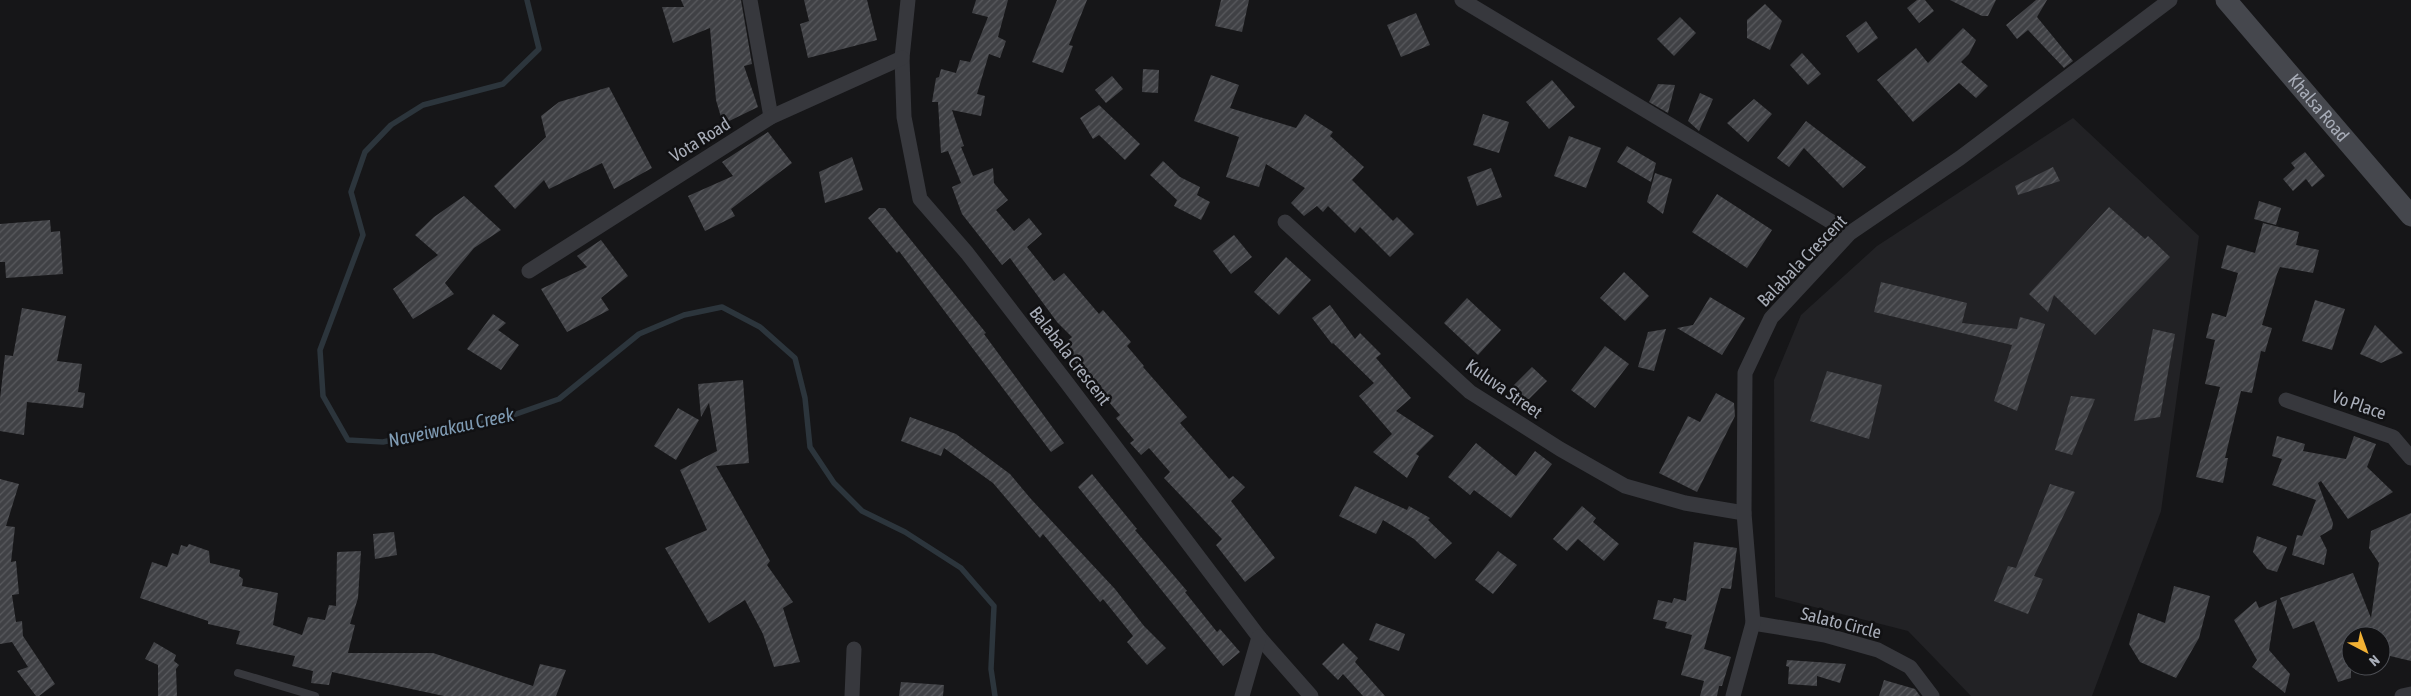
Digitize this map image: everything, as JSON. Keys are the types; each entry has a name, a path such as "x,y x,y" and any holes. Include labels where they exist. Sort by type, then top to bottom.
{"main road":[{"name":"Khalsa Road","path":"2226,0 2411,216"}],"street":[{"path":"750,0 771,117"},
{"name":"Balabala Crescent","path":"908,0 902,58 904,117 920,199 967,253 1259,636 1310,696"},
{"path":"1462,0 1850,233"},
{"name":"Balabala Crescent","path":"1733,696 1753,624 1744,514 1745,373 1771,318 1850,233 1960,158 2170,0"},
{"name":"Vota Road","path":"529,271 771,117 902,58"},
{"name":"Kuluva Street","path":"1285,222 1478,397 1560,449 1625,486 1685,503 1744,514"},
{"name":"Vo Place","path":"2286,400 2393,437 2411,458"},
{"name":"Salato Circle","path":"1753,624 1825,635 1878,650 1910,667 1932,696"},
{"path":"1242,696 1259,636"},
{"path":"852,696 854,649"},
{"path":"2402,696 2411,694"}],"lane":[{"path":"238,673 314,696"}],"shaded area":[{"path":"2073,118 2199,236 2161,511 2092,696 1971,696 1908,631 1775,597 1774,380 1801,315 1877,246"}],"building":[{"path":"681,0 741,0 752,64 744,66 758,107 723,124 716,100 710,28 673,43 662,7 684,7"},
{"path":"804,0 867,0 877,40 808,58 800,24 809,21"},
{"path":"976,0 1008,0 998,37 1006,41 1000,58 989,54 977,94 985,96 981,116 952,110 964,146 961,147 973,176 993,168 994,183 1008,200 996,210 1014,231 1029,218 1042,234 1027,247 1054,281 1064,273 1099,314 1103,310 1131,342 1127,346 1143,367 1187,417 1180,423 1229,479 1233,476 1245,487 1231,501 1275,558 1245,582 1216,545 1222,539 1164,478 1170,472 1149,448 1141,455 1130,443 1134,440 1116,418 1120,415 1061,346 1072,337 1057,322 1010,258 1002,265 962,214 952,187 961,183 948,151 941,153 938,102 932,102 936,78 939,77 941,69 956,73 960,60 970,62 988,17 972,13"},
{"path":"1057,0 1087,0 1069,45 1073,46 1063,73 1032,62"},
{"path":"1221,0 1249,0 1242,32 1215,26"},
{"path":"1917,0 1925,0 1934,11 1919,23 1907,8"},
{"path":"1950,0 1996,0 1988,16 1982,16"},
{"path":"2036,0 2047,0 2037,17 2073,61 2064,68 2028,30 2017,39 2006,25"},
{"path":"1765,4 1782,21 1770,50 1747,38 1747,20"},
{"path":"1416,13 1430,45 1401,57 1387,25"},
{"path":"1680,17 1696,33 1674,56 1657,39"},
{"path":"1866,21 1878,38 1858,53 1846,36"},
{"path":"1963,28 1976,40 1969,54 1961,62 1988,86 1976,98 1959,83 1913,122 1877,80 1916,48 1928,63"},
{"path":"1802,53 1821,74 1808,85 1790,65"},
{"path":"1143,69 1159,70 1158,93 1142,92"},
{"path":"1211,75 1239,85 1230,108 1296,128 1305,114 1333,132 1330,136 1364,167 1352,180 1393,221 1397,217 1414,234 1390,257 1360,227 1355,233 1328,206 1323,212 1317,206 1304,216 1291,203 1305,188 1266,164 1259,187 1226,177 1239,137 1194,121"},
{"path":"1112,76 1123,89 1106,103 1095,90"},
{"path":"1552,80 1575,107 1549,129 1526,102"},
{"path":"1658,84 1675,85 1668,113 1649,102"},
{"path":"609,87 652,168 614,189 602,163 549,189 544,180 515,209 494,186 546,137 541,116 559,102"},
{"path":"1700,93 1713,99 1699,131 1688,121"},
{"path":"1754,99 1772,114 1748,142 1727,123"},
{"path":"1099,105 1140,144 1125,160 1099,135 1093,139 1080,118"},
{"path":"1483,114 1509,122 1499,153 1473,145"},
{"path":"1806,121 1866,167 1843,188 1804,148 1789,167 1777,158"},
{"path":"768,132 792,163 731,209 735,216 705,231 688,196 733,176 722,162"},
{"path":"1569,136 1601,148 1586,188 1554,176"},
{"path":"1627,146 1656,163 1651,182 1617,162"},
{"path":"2305,152 2325,176 2312,187 2306,179 2293,191 2283,179 2295,168 2291,163"},
{"path":"852,157 863,190 825,203 819,172"},
{"path":"1163,161 1180,177 1200,187 1197,195 1210,202 1201,220 1174,206 1177,200 1150,175"},
{"path":"2053,167 2060,181 2018,195 2015,186"},
{"path":"1491,168 1502,197 1477,206 1467,177"},
{"path":"1655,173 1672,179 1663,214 1647,202"},
{"path":"1717,194 1772,230 1747,268 1692,232"},
{"path":"464,196 501,230 474,248 445,283 454,294 413,319 393,289 438,255 415,235 434,217"},
{"path":"2259,201 2281,208 2276,225 2254,219"},
{"path":"2109,207 2145,239 2148,236 2170,257 2095,335 2054,295 2048,312 2029,294"},
{"path":"879,208 885,208 986,333 984,334 1064,443 1051,452 899,251 897,253 868,218"},
{"path":"50,220 51,232 60,231 63,274 6,278 5,262 0,262 0,224"},
{"path":"2263,223 2299,232 2296,245 2319,250 2313,273 2280,267 2277,274 2262,325 2272,328 2265,352 2261,351 2252,393 2241,391 2225,458 2228,458 2223,483 2196,477 2220,387 2205,384 2215,340 2206,338 2212,313 2226,317 2238,273 2221,268 2227,245 2255,253"},
{"path":"1234,235 1252,257 1231,274 1213,251"},
{"path":"601,240 628,276 601,298 609,310 567,332 541,289 587,267 577,256"},
{"path":"1286,257 1311,280 1279,315 1254,292"},
{"path":"1624,272 1649,296 1625,321 1600,298"},
{"path":"1881,282 1967,303 1962,323 2017,329 2020,317 2045,324 2017,411 1994,401 2012,345 1874,312"},
{"path":"1710,297 1745,318 1722,355 1677,328 1693,325"},
{"path":"1467,298 1501,330 1478,355 1444,323"},
{"path":"2315,300 2345,309 2332,350 2302,341"},
{"path":"1330,305 1355,339 1360,333 1381,354 1376,358 1411,398 1396,411 1434,436 1416,454 1419,456 1407,478 1373,452 1392,434 1359,396 1374,383 1332,344 1312,318"},
{"path":"22,308 66,316 57,361 82,364 78,392 85,393 83,408 27,402 24,435 0,431 0,399 5,355 13,356"},
{"path":"493,314 506,323 498,330 519,345 501,370 467,349"},
{"path":"2375,325 2403,353 2381,363 2360,354"},
{"path":"1666,329 1654,371 1638,367 1648,332"},
{"path":"2153,329 2175,334 2160,417 2134,421"},
{"path":"1605,346 1629,364 1595,408 1571,390"},
{"path":"1532,367 1547,381 1525,403 1511,388"},
{"path":"1827,371 1882,385 1869,439 1810,421"},
{"path":"743,380 749,463 716,466 770,561 767,565 793,602 783,608 800,662 774,667 763,634 745,600 709,623 665,548 707,530 680,470 717,451 709,403 701,417 698,384"},
{"path":"1716,393 1734,403 1735,416 1697,492 1659,473 1688,416 1700,422"},
{"path":"2071,396 2095,399 2072,455 2055,450"},
{"path":"678,408 699,420 676,460 654,446"},
{"path":"910,417 956,434 1010,474 1115,589 1144,626 1166,648 1147,665 1127,642 1133,636 1103,599 1100,602 1043,534 1040,538 993,483 944,448 941,456 901,441"},
{"path":"2277,436 2305,444 2303,451 2346,459 2354,436 2376,444 2367,467 2393,492 2348,519 2321,481 2318,483 2333,523 2332,529 2320,536 2327,550 2324,565 2292,555 2297,535 2302,536 2316,500 2272,485 2282,459 2272,456"},
{"path":"1476,443 1516,476 1535,451 1552,464 1511,518 1474,490 1470,495 1448,477"},
{"path":"1092,474 1137,529 1135,530 1187,591 1185,592 1217,632 1220,629 1240,652 1223,666 1078,487"},
{"path":"0,479 19,484 6,526 15,527 11,562 16,561 19,594 12,595 16,622 22,621 23,636 55,684 39,696 36,696 17,671 28,667 12,642 0,644"},
{"path":"2050,484 2075,492 2034,576 2043,579 2028,614 1994,601 2008,566 2016,568"},
{"path":"1355,486 1407,510 1409,506 1430,518 1428,520 1452,543 1435,559 1414,539 1383,520 1376,534 1339,516"},
{"path":"1582,506 1596,518 1593,522 1619,544 1604,561 1578,539 1567,551 1553,539"},
{"path":"2411,513 2411,661 2391,656 2391,626 2341,626 2341,676 2351,676 2351,678 2338,682 2314,621 2293,629 2280,598 2353,573 2371,618 2379,563 2369,548 2371,531"},
{"path":"394,532 397,555 375,559 373,534"},
{"path":"2257,536 2287,547 2277,572 2267,569 2253,552"},
{"path":"1694,542 1737,548 1731,589 1721,588 1704,649 1731,657 1717,696 1700,696 1704,681 1681,675 1692,635 1665,628 1667,622 1653,619 1658,600 1672,603 1674,598 1686,601"},
{"path":"189,544 209,551 210,563 240,570 239,576 243,579 242,586 278,593 273,625 302,635 308,617 325,620 329,605 336,606 337,552 361,551 358,598 350,624 355,625 348,653 433,653 533,686 540,664 566,670 556,696 444,696 332,672 329,685 311,683 313,671 292,666 295,656 236,644 240,631 208,624 208,621 140,598 152,562 167,567 172,553 178,555 181,545 187,547"},
{"path":"1498,551 1517,565 1493,594 1475,580"},
{"path":"2174,586 2210,596 2199,638 2176,678 2140,662 2129,644 2138,613 2165,623"},
{"path":"2277,600 2269,650 2290,674 2285,693 2252,667 2257,660 2234,620 2256,601 2259,608"},
{"path":"1376,623 1405,634 1399,651 1369,640"},
{"path":"154,642 176,655 174,661 179,665 176,669 177,696 158,696 158,665 145,659"},
{"path":"1343,643 1358,658 1355,662 1385,696 1363,696 1343,674 1338,680 1322,664"},
{"path":"1787,660 1846,664 1840,683 1817,676 1817,686 1788,684 1789,667 1786,666"},
{"path":"1884,680 1915,689 1920,696 1879,696"},
{"path":"901,682 944,685 943,696 899,696"}],"waterway":[{"name":"Naveiwakau Creek","path":"527,0 539,49 503,84 423,105 391,125 365,152 351,192 363,235 320,350 323,396 348,440 383,442 427,432 496,421 559,399 639,334 684,315 722,307 760,327 795,358 805,398 810,447 834,483 862,511 905,532 961,568 994,606 991,669 995,696"}]}
